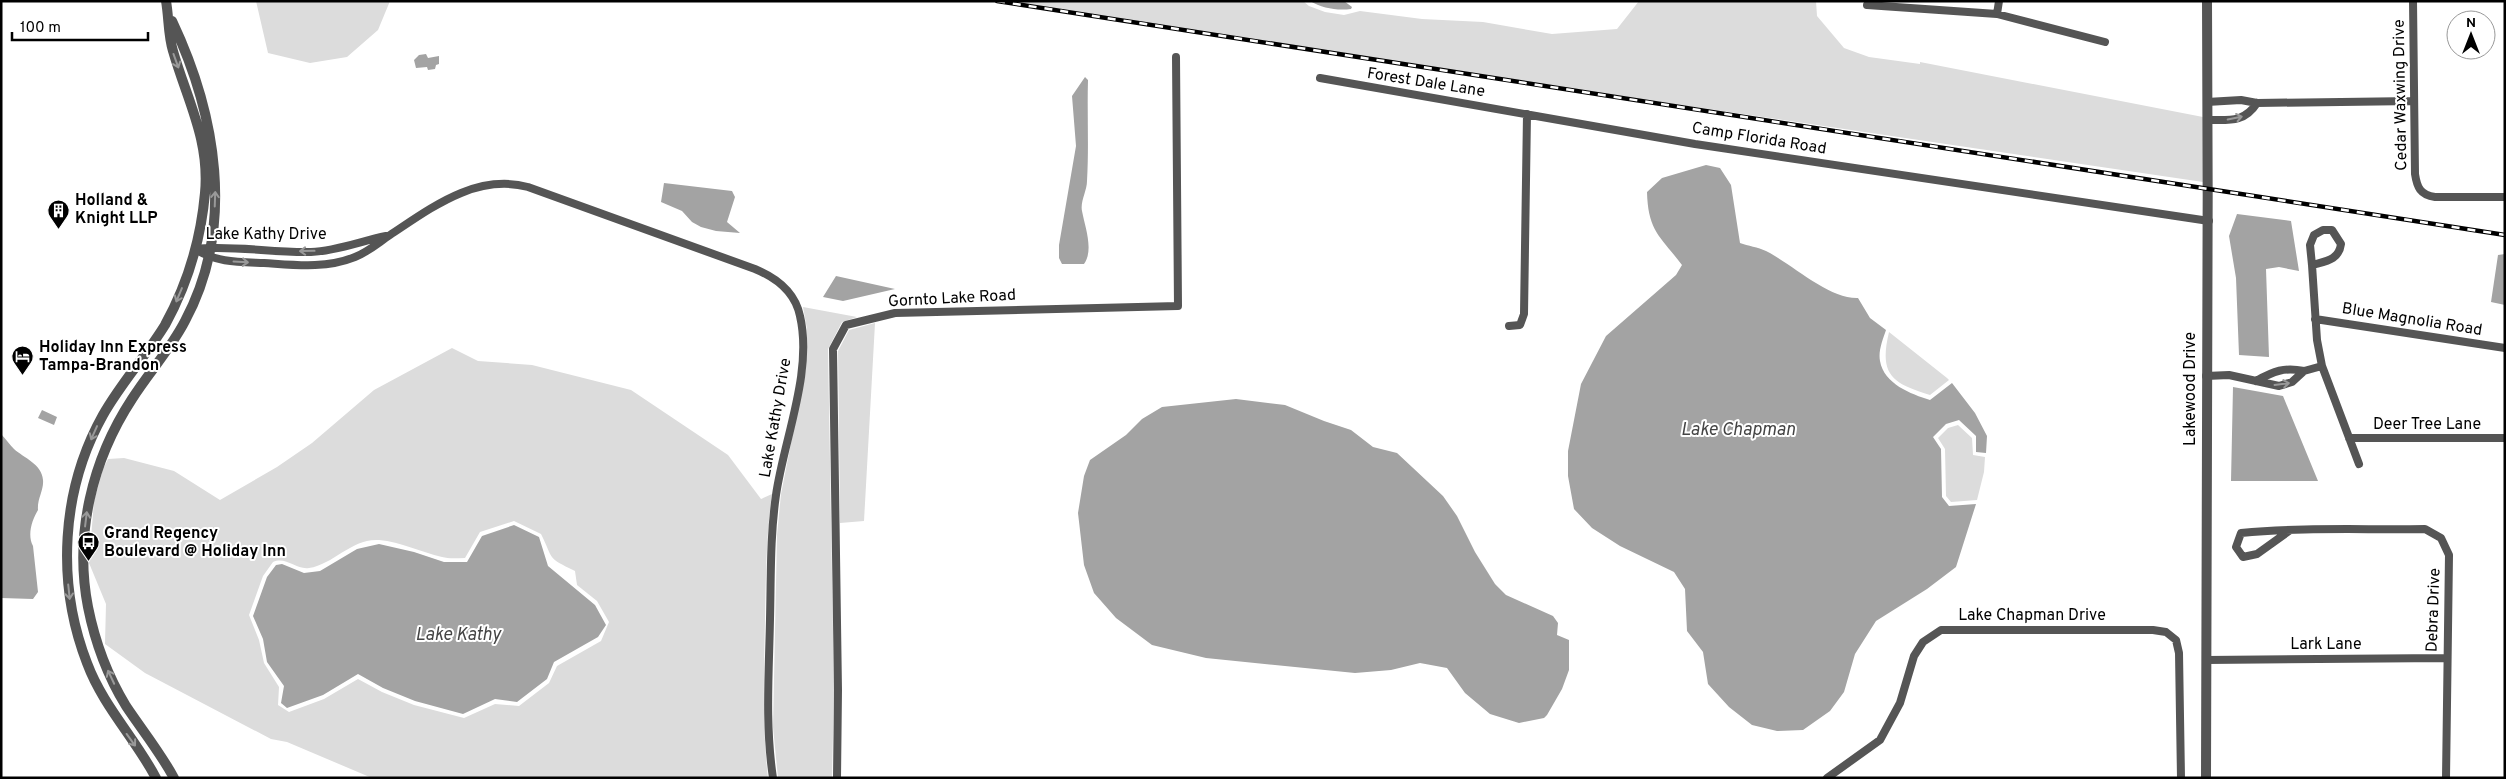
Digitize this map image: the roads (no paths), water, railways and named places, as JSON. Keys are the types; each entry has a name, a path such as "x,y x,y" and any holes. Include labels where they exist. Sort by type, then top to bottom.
{"street":[{"path":"156,778 106,703 83,652 74,623 69,594 68,531 78,476 95,431 118,390 164,325 179,296 195,249 206,192 205,155 192,101 172,48 166,1"},
{"path":"1997,14 1999,1"},
{"name":"Lakewood Drive","path":"2206,778 2206,376 2209,221 2207,1"},
{"name":"Cedar Waxwing Drive","path":"2413,1 2415,174 2418,189 2434,198 2505,197"},
{"path":"1867,5 1997,14 2105,42"},
{"path":"168,13 200,95 212,142 216,192 209,252 200,286 186,320 165,355 133,397 107,444 89,500 84,540 84,566 88,604 102,656 127,706 174,778"},
{"name":"Gornto Lake Road","path":"837,778 838,690 833,349 846,325 896,313 1178,306 1176,57"},
{"name":"Forest Dale Lane","path":"1320,78 1527,114"},
{"path":"2207,102 2241,100 2256,103 2414,101"},
{"path":"2208,120 2237,119 2250,113 2256,103"},
{"path":"1509,326 1520,325 1524,314 1527,114"},
{"name":"Camp Florida Road","path":"1527,114 1695,144 2209,221"},
{"name":"Lake Kathy Drive","path":"209,252 225,261 322,265 355,257 375,247 388,236 469,188 494,183 515,184 755,269 776,279 790,294 798,309 802,322 802,357 800,379 776,493 772,535 768,727 773,778"},
{"path":"2312,264 2335,258 2340,252 2341,244 2332,230 2323,230 2314,235 2310,245 2315,319 2322,366 2359,464"},
{"name":"Lake Kathy Drive","path":"195,249 209,252 310,252 340,248 388,236"},
{"name":"Blue Magnolia Road","path":"2315,319 2505,348"},
{"path":"2206,376 2229,375 2279,386 2292,382 2304,371 2322,366"},
{"path":"2256,381 2276,370 2290,368 2304,371"},
{"name":"Deer Tree Lane","path":"2349,438 2505,438"},
{"name":"Debra Drive","path":"2289,531 2257,554 2243,556 2236,547 2241,533 2289,531 2425,529 2441,538 2449,555 2446,658 2446,778"},
{"name":"Lake Chapman Drive","path":"1827,778 1880,740 1900,703 1914,656 1923,642 1941,630 2153,630 2166,632 2176,640 2179,653 2181,778"},
{"name":"Lark Lane","path":"2206,660 2446,658"}],"water":[{"path":"1310,1 1344,1 1352,7 1346,10 1335,9"},
{"path":"426,54 428,58 439,56 439,64 436,65 435,69 428,70 427,67 416,68 414,60 419,55"},
{"path":"1085,77 1088,80 1088,168 1082,211 1089,245 1084,264 1062,264 1059,258 1059,245 1076,146 1072,96"},
{"name":"Lake Chapman","path":"1706,165 1720,168 1731,185 1740,243 1766,251 1835,293 1858,298 1870,318 1886,330 1881,345 1880,361 1887,376 1899,387 1930,400 1952,383 1975,413 1987,436 1986,453 1976,452 1976,436 1959,420 1946,424 1933,437 1941,449 1942,497 1949,506 1976,504 1956,567 1927,589 1876,621 1855,654 1844,692 1830,711 1803,730 1777,731 1752,725 1729,707 1708,684 1703,652 1687,631 1685,589 1674,572 1620,546 1592,528 1574,509 1568,476 1568,451 1581,384 1606,336 1676,275 1682,265 1653,225 1647,192 1662,178"},
{"path":"664,183 732,191 735,197 727,222 740,233 716,231 701,227 692,222 682,211 661,202"},
{"path":"2237,214 2291,221 2299,271 2279,267 2266,269 2269,357 2239,355 2236,278 2229,236"},
{"path":"2505,254 2505,305 2491,302 2498,255"},
{"path":"836,276 895,289 843,301 823,297"},
{"path":"2233,387 2283,396 2318,481 2231,481"},
{"path":"1236,399 1285,405 1351,430 1373,447 1397,453 1443,496 1457,516 1475,552 1495,584 1506,595 1553,616 1558,623 1557,635 1569,640 1569,670 1562,689 1544,718 1519,723 1490,714 1465,693 1447,668 1420,663 1391,670 1355,673 1206,658 1152,645 1116,618 1094,593 1084,565 1078,513 1084,476 1090,460 1126,435 1142,419 1162,407"},
{"path":"42,410 57,417 54,425 38,418"},
{"path":"1,434 14,449 32,462 42,474 43,480 38,510 30,532 38,592 33,599 1,598"},
{"name":"Lake Kathy","path":"514,525 539,537 548,566 595,605 606,625 598,637 554,662 547,679 517,702 495,699 463,714 415,701 383,688 358,674 323,695 287,708 281,703 284,686 267,662 263,639 253,616 267,577 276,565 282,564 304,573 320,571 357,549 379,544 414,552 444,562 467,562 482,536"}],"railway":[{"path":"997,1 2505,235"}],"place":[{"name":"Holland & Knight LLP","path":"59,229"},
{"name":"Holiday Inn Express Tampa-Brandon","path":"23,376"},
{"name":"Grand Regency Boulevard @ Holiday Inn","path":"88,562"}]}
